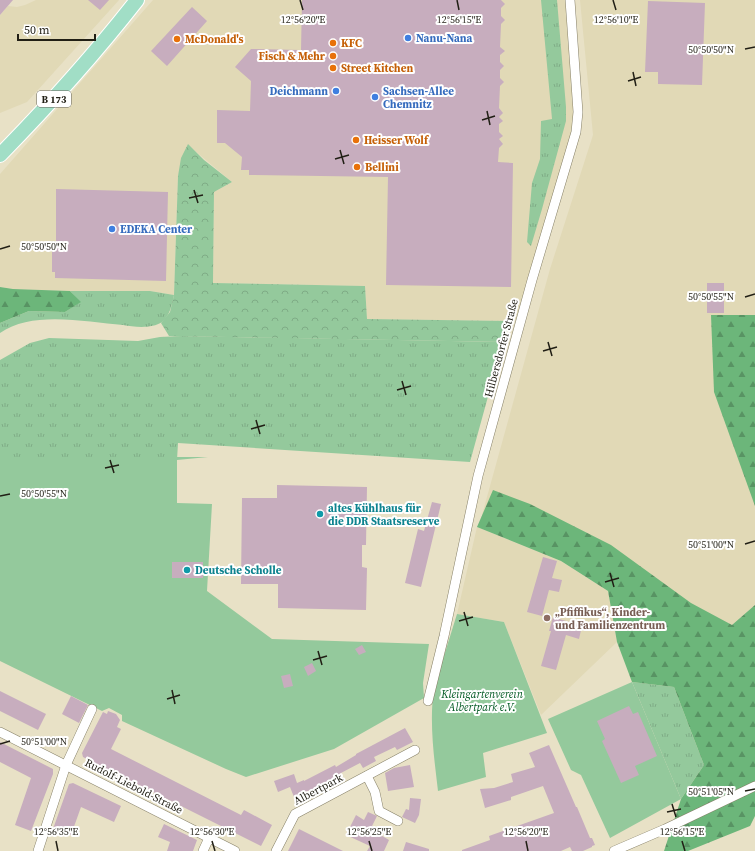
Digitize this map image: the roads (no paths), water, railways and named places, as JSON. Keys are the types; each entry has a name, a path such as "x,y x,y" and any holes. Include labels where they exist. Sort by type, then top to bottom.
{"main road":[{"name":"B 173","path":"0,155 51,102 90,58 137,0"}],"street":[{"name":"Hilbersdorfer Straße","path":"428,701 444,636 478,476 532,280 576,132 578,112 570,0"},
{"path":"38,851 66,765 92,709"},
{"name":"Rudolf-Liebold-Straße","path":"0,732 235,851"},
{"name":"Albertpark","path":"276,851 295,814 415,750"},
{"path":"367,776 375,792 379,811 398,821"},
{"path":"614,851 665,829 755,786"},
{"path":"204,851 209,838"}],"place":[{"name":"Nanu-Nana","path":"408,38"},
{"name":"McDonald's","path":"177,39"},
{"name":"KFC","path":"333,43"},
{"name":"Fisch & Mehr","path":"333,56"},
{"name":"Street Kitchen","path":"333,68"},
{"name":"Deichmann","path":"336,91"},
{"name":"Sachsen-Allee Chemnitz","path":"375,97"},
{"name":"Heisser Wolf","path":"356,140"},
{"name":"Bellini","path":"357,167"},
{"name":"EDEKA Center","path":"112,229"},
{"name":"altes Kühlhaus für die DDR Staatsreserve","path":"320,514"},
{"name":"Deutsche Scholle","path":"187,570"},
{"name":"„Pfiffikus“, Kinder- und Familienzentrum","path":"547,618"}],"park label":[{"name":"Kleingartenverein Albertpark e.V.","path":"482,700"}]}
